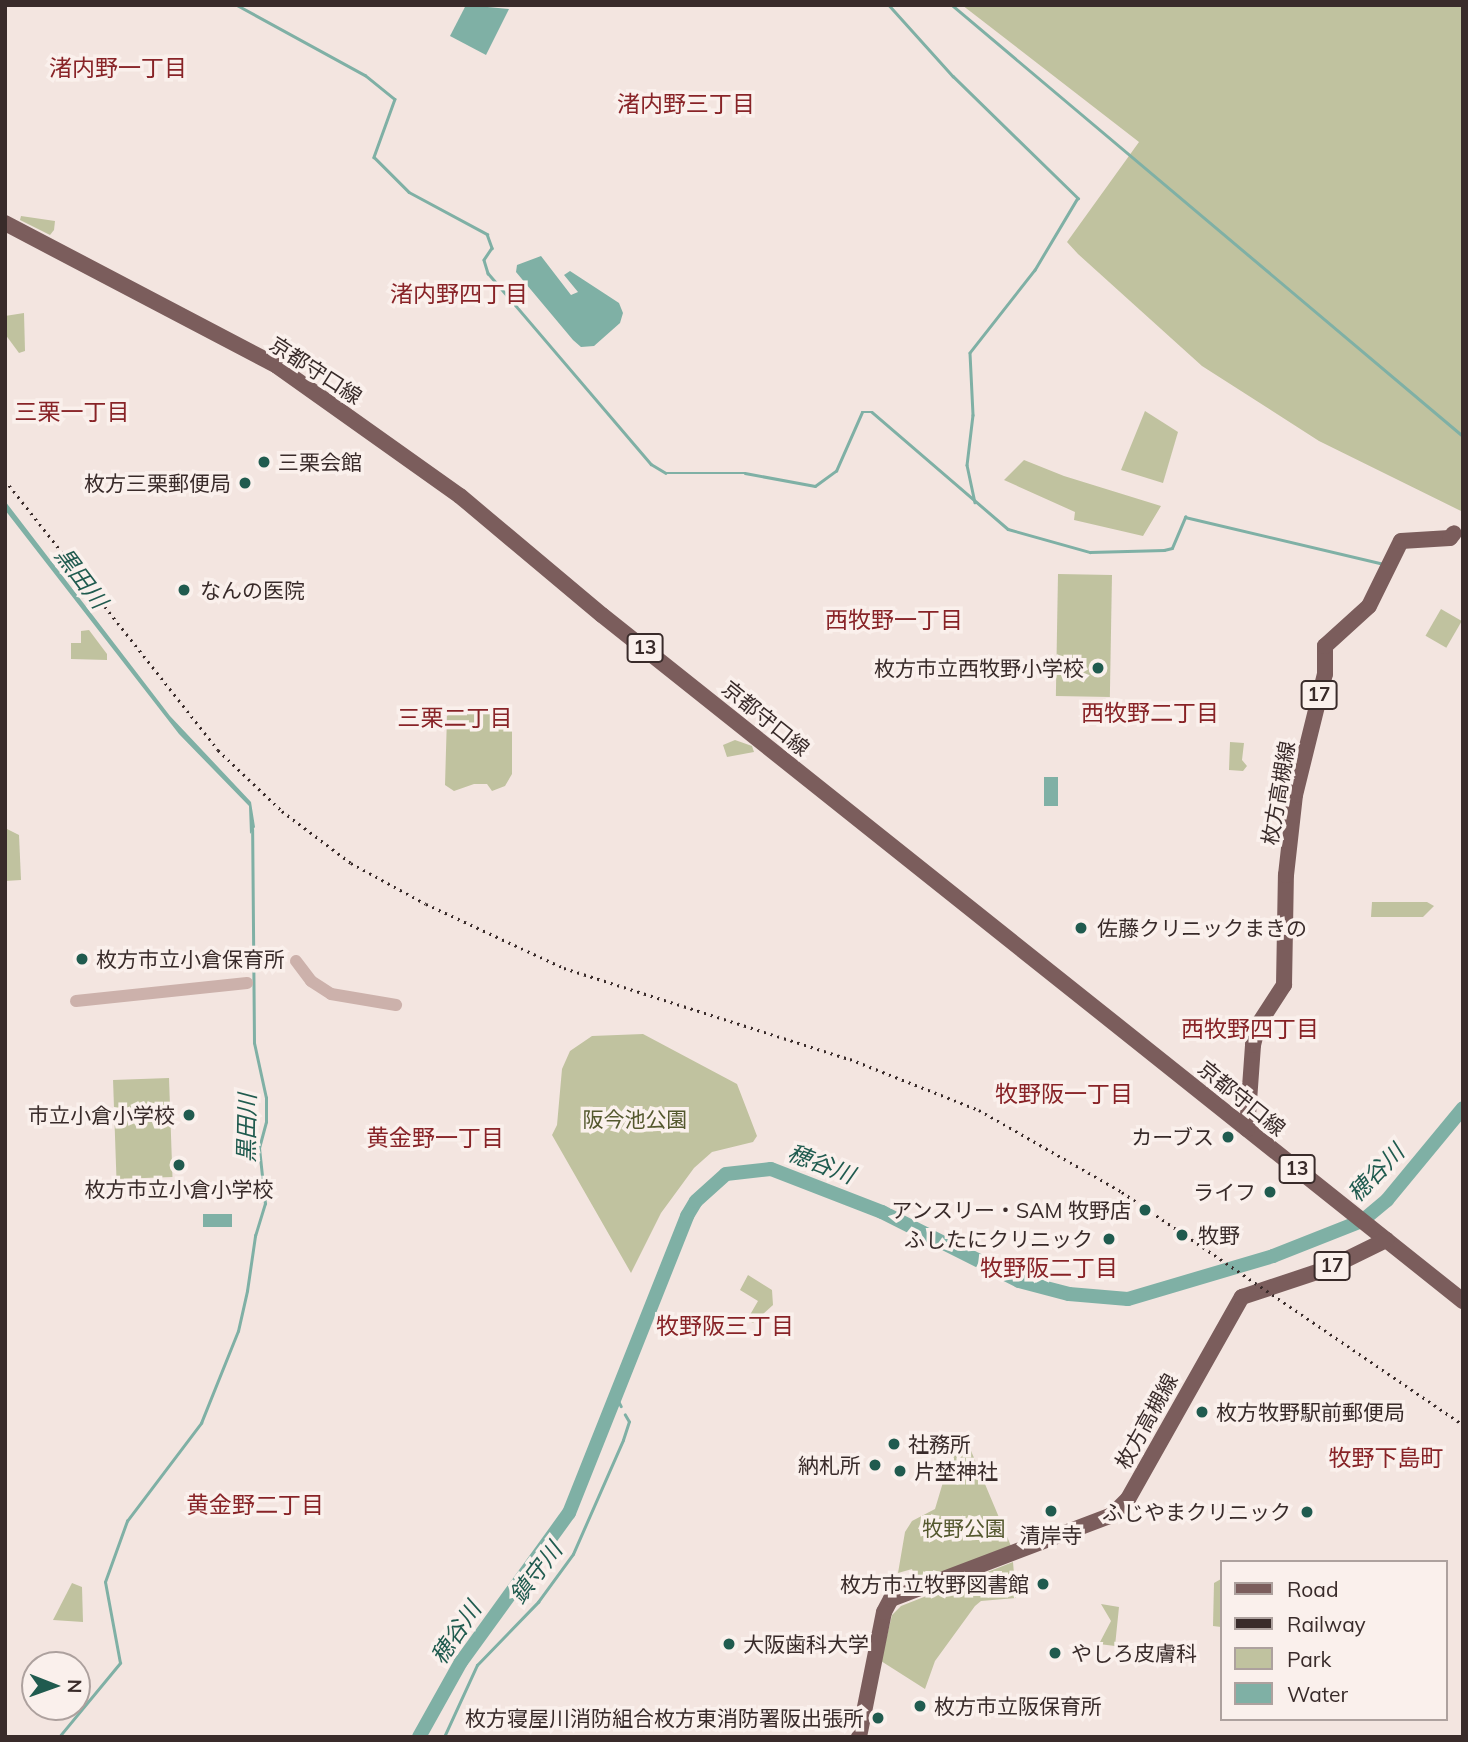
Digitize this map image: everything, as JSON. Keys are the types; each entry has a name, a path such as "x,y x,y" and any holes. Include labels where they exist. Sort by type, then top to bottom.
{"main road":[{"name":"京都守口線","path":"5,223 277,366 460,496 602,615 1463,1301"},
{"name":"枚方高槻線","path":"1247,1129 1253,1045 1258,1025 1284,985 1286,875 1294,806 1325,674 1325,646 1369,606 1401,541 1450,538 1454,533"},
{"name":"枚方高槻線","path":"859,1737 884,1612 891,1599 1112,1516 1128,1499 1242,1297 1329,1268 1386,1240"}],"street":[{"path":"296,961 310,981 331,994 396,1005"},
{"path":"76,1001 247,983"}],"green space":[{"path":"962,5 1463,5 1463,512 1319,441 1202,366 1078,254 1067,242 1139,142"},
{"path":"21,216 55,221 54,230 50,235 20,220"},
{"path":"24,313 25,351 19,353 5,334 5,316"},
{"path":"1145,411 1178,432 1163,483 1121,470"},
{"path":"1024,460 1064,476 1161,506 1143,536 1074,520 1075,512 1004,480"},
{"path":"1058,574 1112,575 1110,697 1056,696"},
{"path":"1441,609 1462,621 1446,648 1426,636"},
{"path":"89,630 107,654 107,660 71,659 71,643 81,643 81,631"},
{"path":"507,707 512,711 512,774 505,786 492,791 487,784 474,784 454,791 445,785 447,716 454,708"},
{"path":"735,740 752,746 754,752 727,757 723,745"},
{"path":"1230,742 1244,743 1242,760 1247,766 1243,771 1229,770"},
{"path":"5,828 19,835 21,880 5,881"},
{"path":"1372,902 1427,902 1434,906 1423,917 1371,917"},
{"name":"阪今池公園","path":"643,1034 737,1084 757,1136 753,1142 712,1152 694,1168 661,1213 631,1273 552,1135 557,1125 562,1069 570,1051 592,1036"},
{"path":"169,1078 172,1177 116,1179 113,1080"},
{"path":"748,1275 772,1290 773,1305 753,1323 747,1320 758,1301 740,1290"},
{"name":"牧野公園","path":"969,1446 1011,1546 916,1582 912,1569 898,1573 905,1532 912,1521 935,1509 952,1452"},
{"name":"牧野公園","path":"1013,1562 1016,1598 981,1601 975,1606 935,1661 925,1689 881,1661 892,1615 901,1606"},
{"path":"1220,1580 1220,1627 1213,1626 1214,1583"},
{"path":"72,1583 82,1587 83,1622 53,1620"},
{"path":"1101,1604 1119,1607 1115,1646 1099,1644 1111,1621"}],"water":[{"path":"466,5 509,9 486,55 450,36"},
{"path":"541,256 571,295 578,292 564,275 570,271 619,303 623,313 620,323 594,346 581,347 573,340 516,272 517,265"},
{"path":"5,501 170,716 251,802 255,827 250,834 249,806 179,734 5,510"},
{"path":"1044,777 1058,777 1058,806 1044,806"},
{"path":"203,1214 232,1214 232,1227 203,1227"}],"waterway":[{"path":"237,5 365,75 395,99 374,157 409,192 487,234 492,248 484,260 488,273 651,464 666,473 745,473 815,486 836,471 862,412 872,412 1008,529 1090,552 1164,550 1172,548 1185,517 1384,564"},
{"path":"889,5 953,76 1078,198 1035,270 970,353 973,415 967,465 975,502"},
{"path":"952,5 1463,436"},
{"name":"黒田川","path":"59,1737 120,1663 105,1582 127,1521 201,1423 238,1331 247,1291 255,1236 265,1204 259,1148 266,1122 266,1098 254,1043 252,830"},
{"name":"穂谷川","path":"419,1737 461,1662 569,1513 687,1216 696,1201 726,1174 771,1169 882,1212 1019,1281 1069,1294 1128,1299 1273,1256 1362,1221 1387,1200 1463,1108"},
{"name":"鎮守川","path":"617,1398 621,1406"},
{"name":"鎮守川","path":"444,1737 477,1665 538,1602 573,1554 623,1440 629,1422 625,1415"}],"railway":[{"path":"5,480 218,750 282,811 351,863 426,904 564,968 850,1059 979,1110 1122,1192 1463,1425"}],"place":[{"name":"三栗会館","path":"264,462"},
{"name":"枚方三栗郵便局","path":"245,483"},
{"name":"なんの医院","path":"184,590"},
{"name":"枚方市立西牧野小学校","path":"1098,668"},
{"name":"佐藤クリニックまきの","path":"1081,928"},
{"name":"枚方市立小倉保育所","path":"82,959"},
{"name":"市立小倉小学校","path":"189,1115"},
{"name":"カーブス","path":"1228,1137"},
{"name":"枚方市立小倉小学校","path":"179,1165"},
{"name":"ライフ","path":"1270,1192"},
{"name":"アンスリー・SAM 牧野店","path":"1145,1210"},
{"name":"牧野","path":"1182,1235"},
{"name":"ふしたにクリニック","path":"1109,1239"},
{"name":"枚方牧野駅前郵便局","path":"1202,1412"},
{"name":"社務所","path":"894,1444"},
{"name":"納札所","path":"875,1465"},
{"name":"片埜神社","path":"900,1471"},
{"name":"清岸寺","path":"1051,1511"},
{"name":"ふじやまクリニック","path":"1307,1512"},
{"name":"枚方市立牧野図書館","path":"1043,1584"},
{"name":"大阪歯科大学","path":"729,1644"},
{"name":"やしろ皮膚科","path":"1055,1653"},
{"name":"枚方市立阪保育所","path":"920,1706"},
{"name":"枚方寝屋川消防組合枚方東消防署阪出張所","path":"878,1718"}],"district":[{"name":"渚内野一丁目","path":"118,68"},
{"name":"渚内野三丁目","path":"686,104"},
{"name":"渚内野四丁目","path":"459,294"},
{"name":"三栗一丁目","path":"72,412"},
{"name":"西牧野一丁目","path":"894,620"},
{"name":"西牧野二丁目","path":"1150,713"},
{"name":"三栗二丁目","path":"455,718"},
{"name":"西牧野四丁目","path":"1250,1029"},
{"name":"牧野阪一丁目","path":"1064,1094"},
{"name":"黄金野一丁目","path":"435,1138"},
{"name":"牧野阪二丁目","path":"1049,1268"},
{"name":"牧野阪三丁目","path":"725,1326"},
{"name":"牧野下島町","path":"1386,1458"},
{"name":"黄金野二丁目","path":"255,1505"}]}
